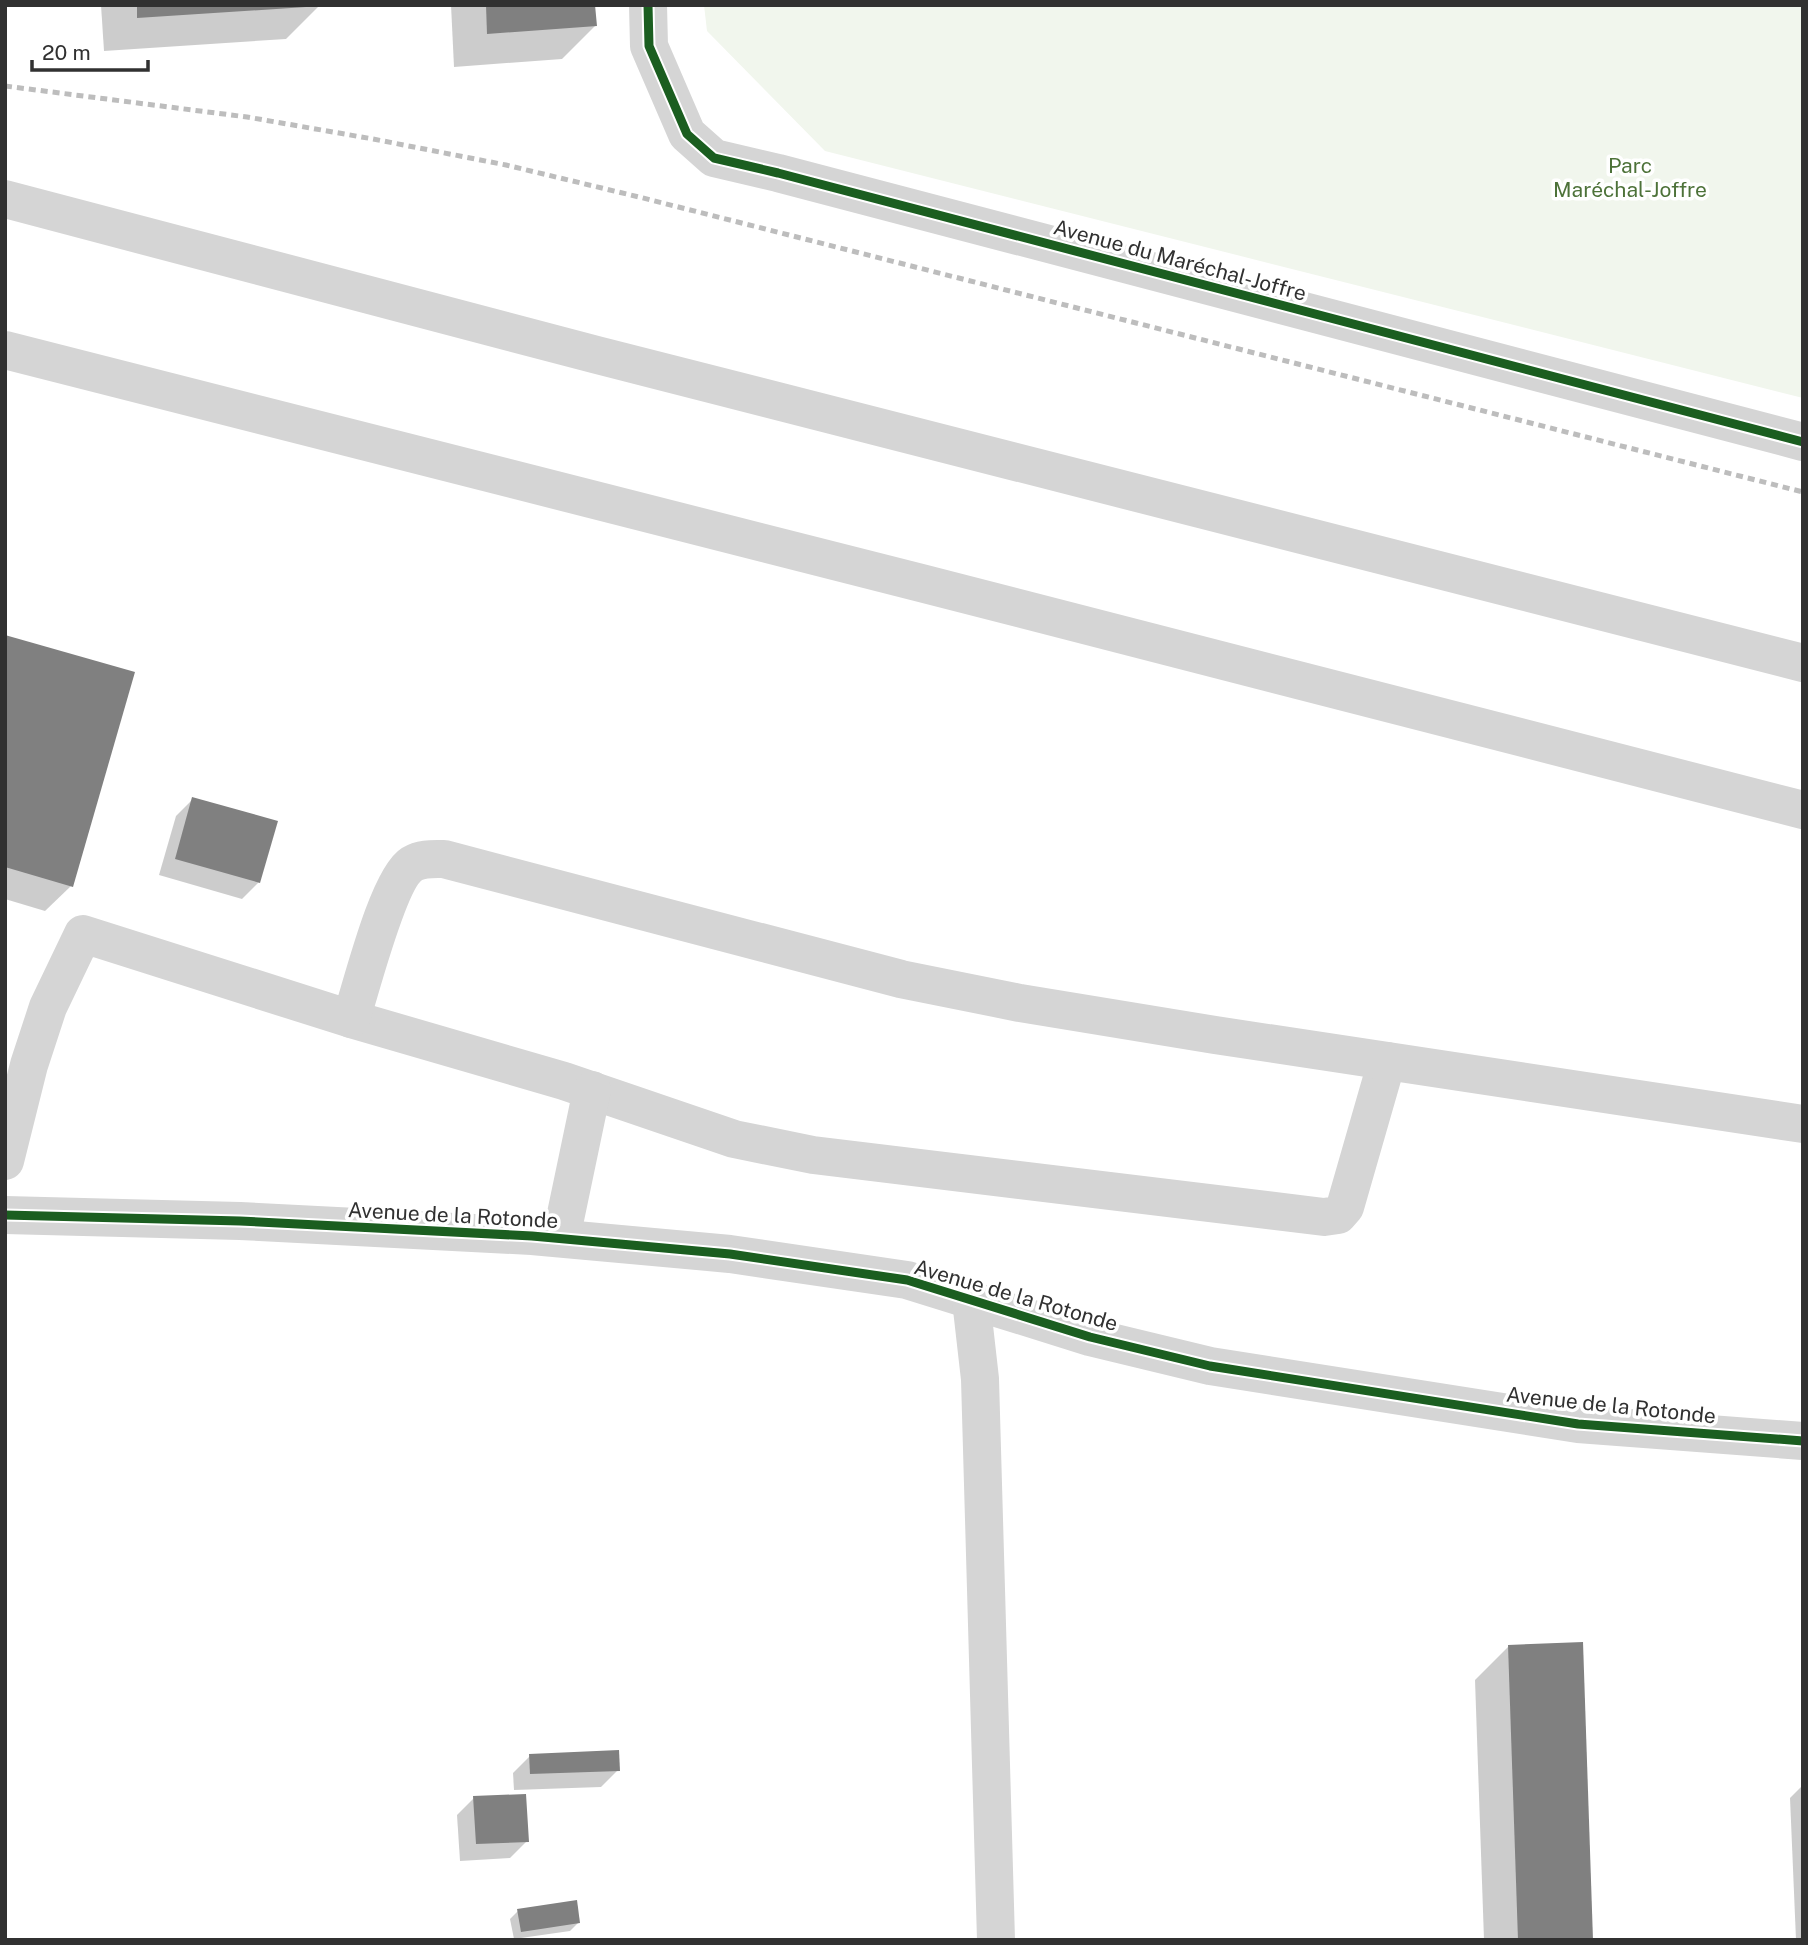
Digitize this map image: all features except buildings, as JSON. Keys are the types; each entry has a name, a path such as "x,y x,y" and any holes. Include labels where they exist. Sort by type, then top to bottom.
{"street":[{"name":"Avenue du Maréchal-Joffre","path":"648,5 649,46 687,134 713,158 1803,442"},
{"path":"5,199 611,359 1803,663"},
{"path":"5,351 935,586 1803,810"},
{"path":"351,1019 388,902 396,885 411,865 428,859 444,859 901,979 1020,1003 1388,1062 1803,1124"},
{"path":"5,1161 29,1065 48,1007 83,934 351,1019 592,1090 734,1139 813,1155 1324,1217 1338,1215 1345,1207 1388,1062"},
{"path":"561,1238 592,1090"},
{"name":"Avenue de la Rotonde","path":"5,1215 240,1221 561,1238 730,1254 894,1278 1090,1337 1210,1366 1578,1424 1803,1441"},
{"path":"971,1300 980,1379 996,1940"}],"green space":[{"name":"Parc Maréchal-Joffre","path":"704,5 1803,5 1803,398 825,151 707,31"}],"railway":[{"path":"5,86 247,117 506,165 1803,492"}],"cycle path":[{"path":"648,5 649,46 687,134 714,158 1803,442"},
{"path":"5,1215 240,1221 532,1236 730,1254 907,1280 1090,1337 1210,1366 1578,1424 1803,1441"}]}
